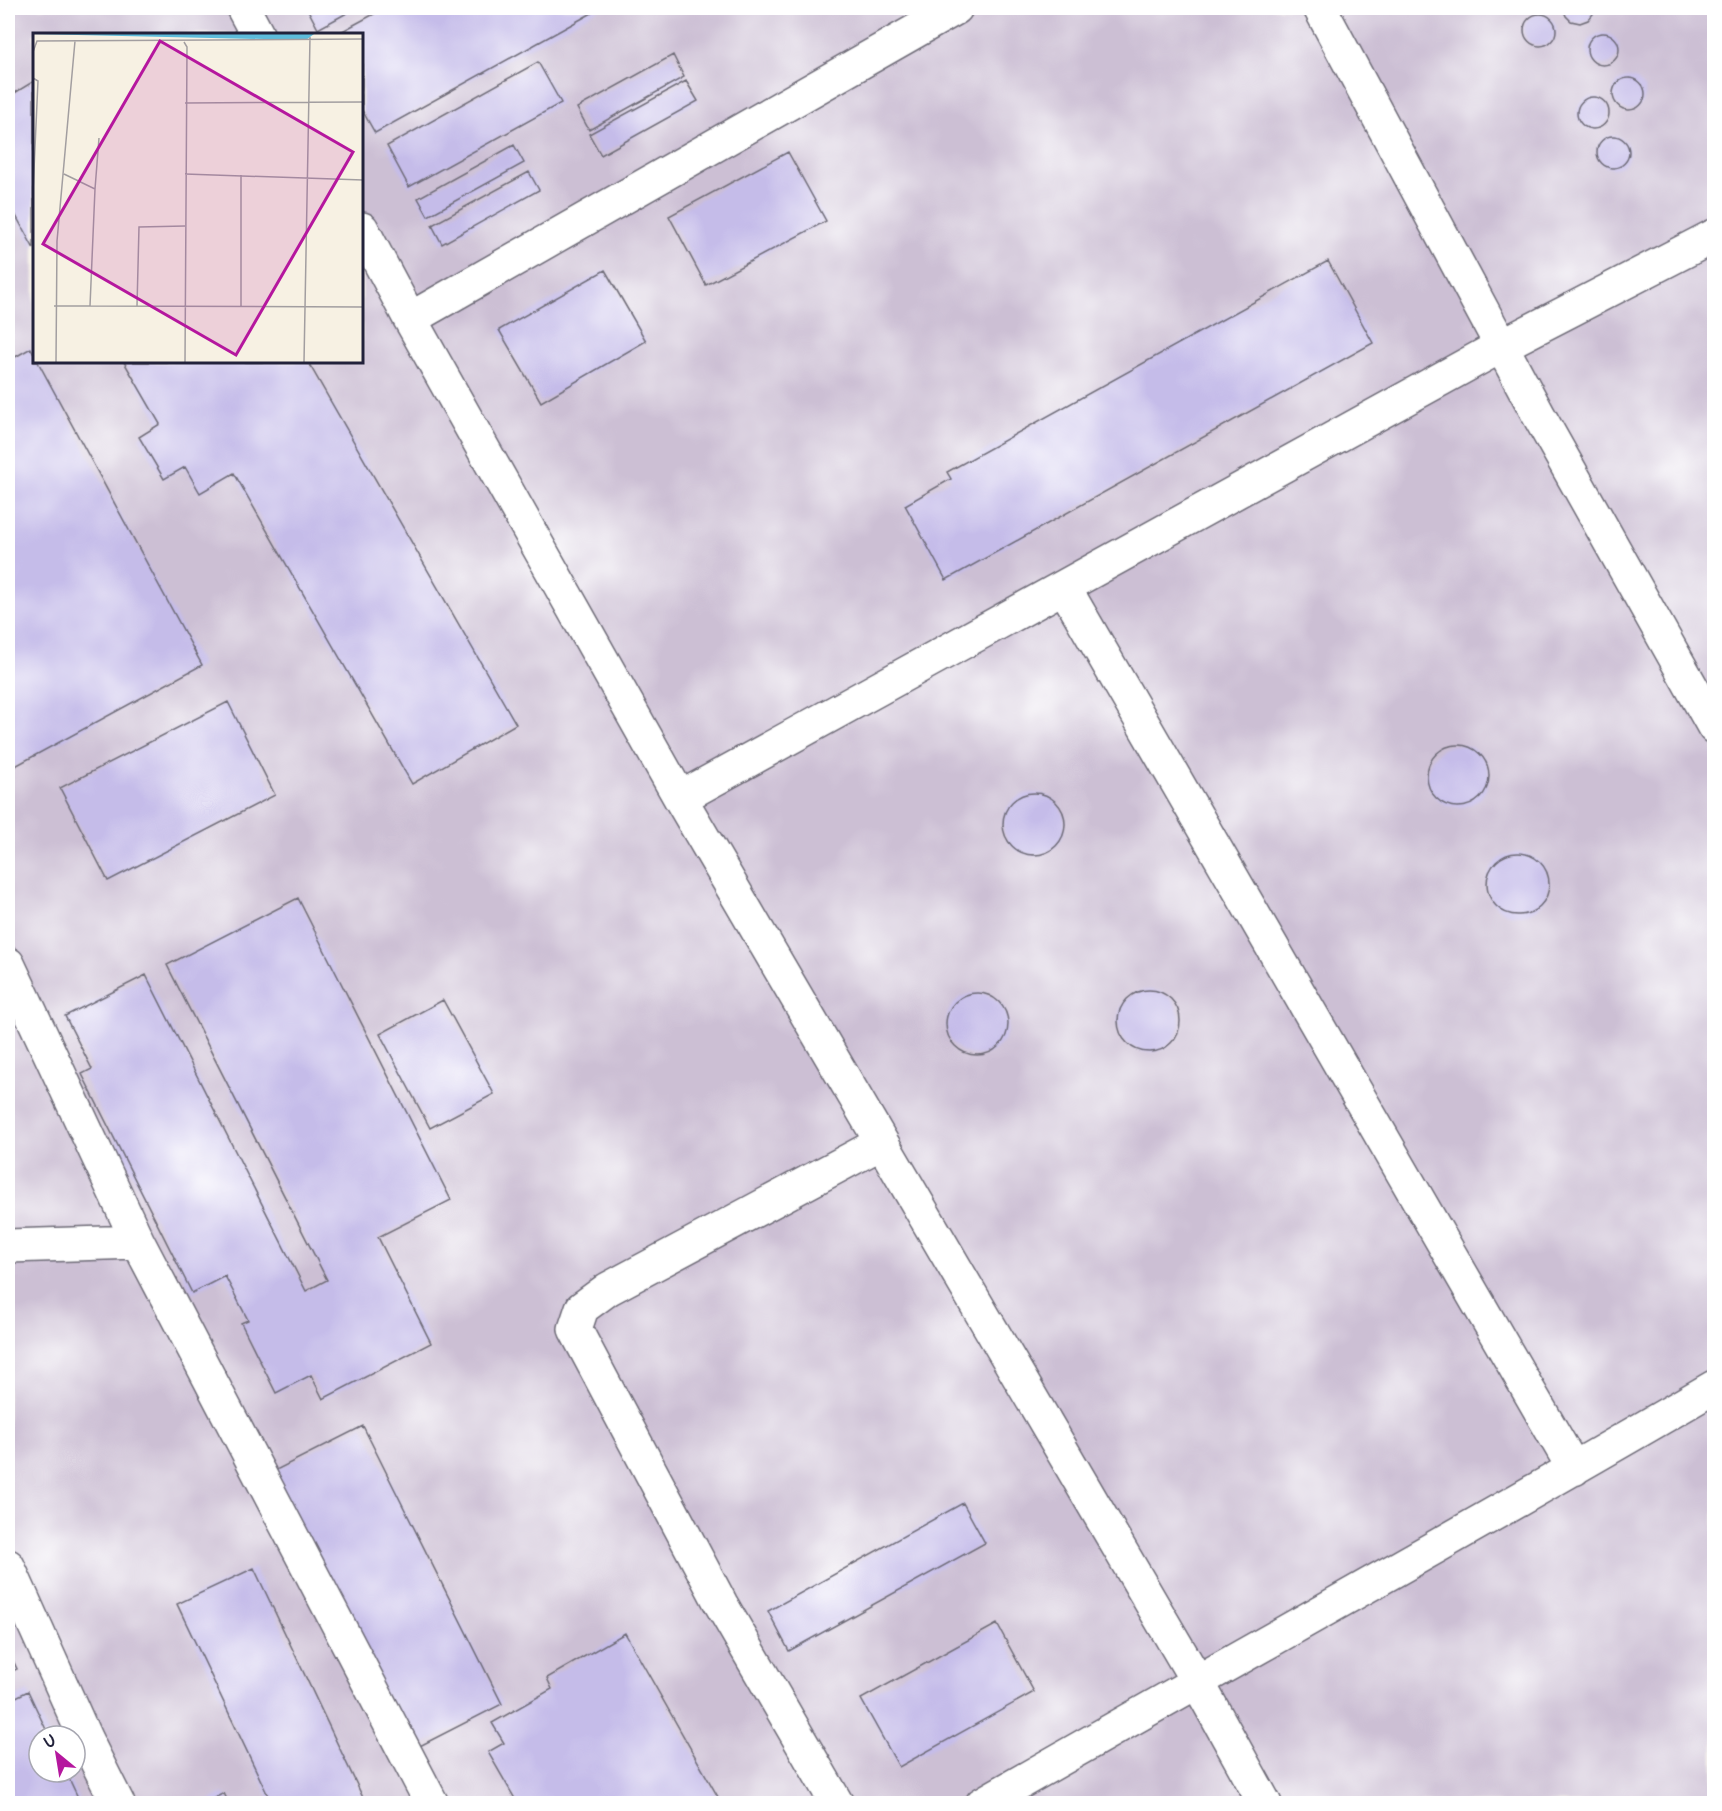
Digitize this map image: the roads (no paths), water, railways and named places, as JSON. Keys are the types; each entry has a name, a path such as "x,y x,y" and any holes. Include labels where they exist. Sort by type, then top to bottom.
{"lane":[{"path":"243,8 256,33"},
{"path":"410,319 956,8"},
{"path":"1320,8 1502,346 1714,727"},
{"path":"363,231 410,319 680,798 1197,1681 1265,1803"},
{"path":"680,798 1502,346 1714,237"},
{"path":"1064,586 1574,1469"},
{"path":"8,964 138,1242 432,1803"},
{"path":"837,1803 721,1604 575,1329 582,1308 608,1289 881,1143"},
{"path":"8,1246 138,1242"},
{"path":"982,1803 1574,1469 1714,1387"},
{"path":"8,1566 86,1740 118,1803"}]}
